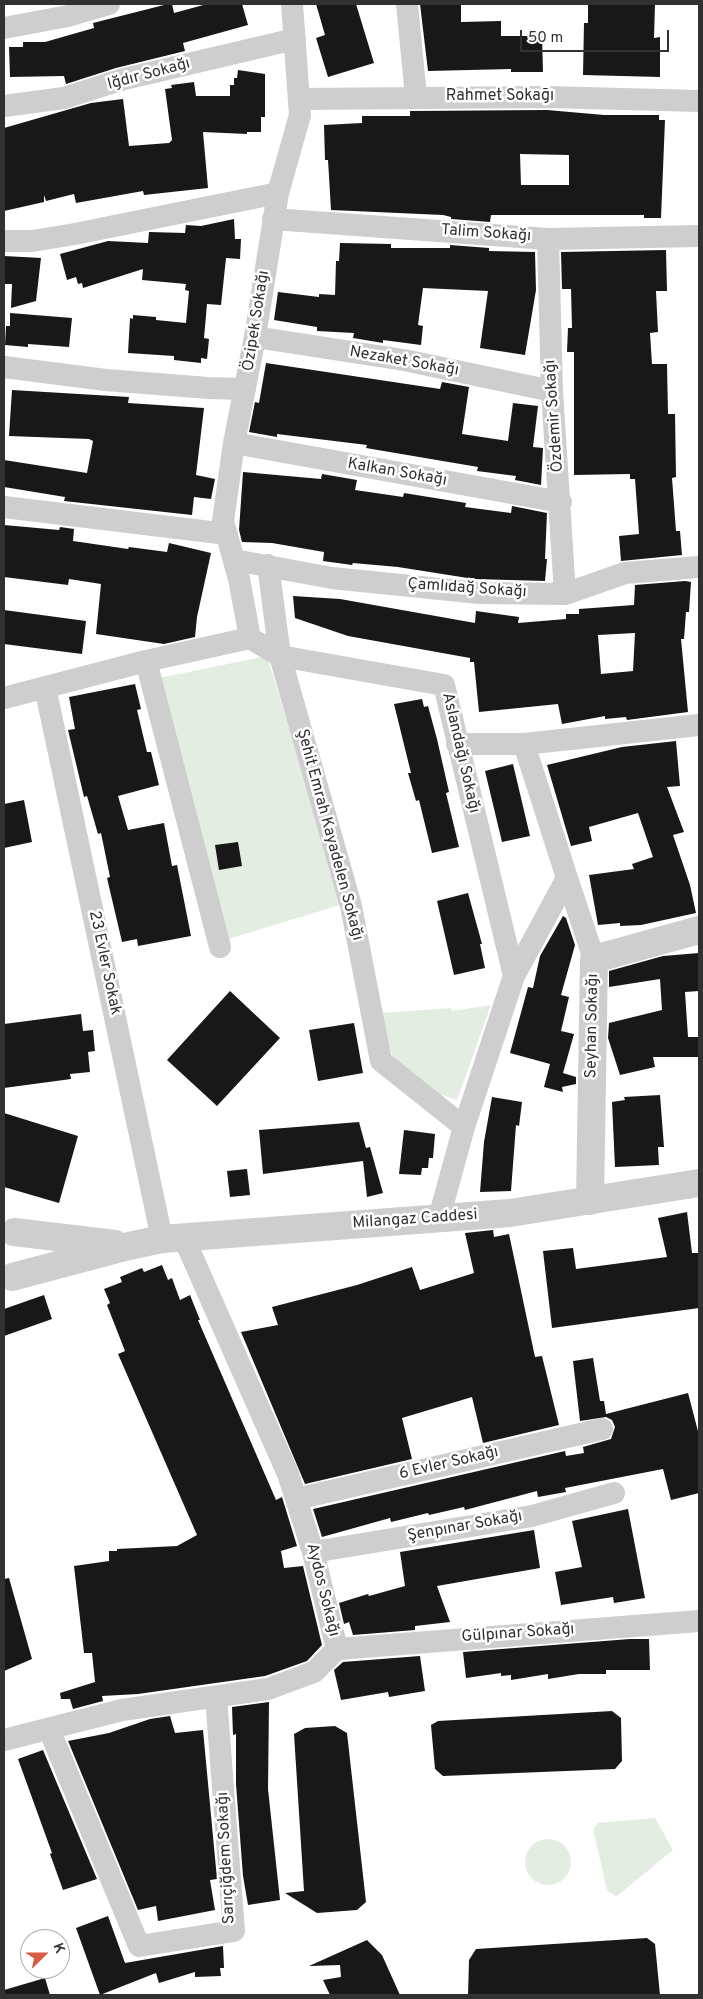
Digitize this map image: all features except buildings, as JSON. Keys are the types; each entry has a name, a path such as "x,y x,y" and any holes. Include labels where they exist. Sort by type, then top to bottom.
{"street":[{"path":"4,28 68,16 109,4"},
{"name":"Özipek Sokağı","path":"250,638 234,560 223,521 234,443 255,337 273,219 278,193 300,115 292,4"},
{"path":"407,4 416,97"},
{"name":"Iğdır Sokağı","path":"4,106 64,98 120,80 295,40"},
{"name":"Rahmet Sokağı","path":"300,99 416,97 699,101"},
{"path":"4,241 32,241 75,234 278,193"},
{"name":"Talim Sokağı","path":"273,219 548,238 699,236"},
{"name":"Özdemir Sokağı","path":"548,238 552,391 565,594"},
{"name":"Nezaket Sokağı","path":"255,337 404,360 552,391"},
{"path":"4,367 106,380 245,389"},
{"name":"Kalkan Sokağı","path":"234,443 560,502"},
{"path":"4,507 227,534"},
{"name":"Çamlıdağ Sokağı","path":"234,560 268,564 332,578 469,592 565,594 625,573 699,567"},
{"name":"Şehit Emrah Kayadelen Sokağı","path":"268,564 280,656 351,906 381,1061 464,1127"},
{"path":"4,698 146,661 250,638"},
{"name":"Aslandağı Sokağı","path":"250,638 280,656 444,685 514,976"},
{"path":"146,661 220,947"},
{"name":"23 Evler Sokak","path":"45,686 173,1238"},
{"path":"457,744 524,744 699,725"},
{"path":"524,744 594,960"},
{"path":"439,1218 464,1127 514,976 567,878"},
{"name":"Seyhan Sokağı","path":"590,1201 594,960 699,930"},
{"name":"Milangaz Caddesi","path":"8,1278 129,1246 173,1238 510,1213 699,1183"},
{"name":"Milangaz Caddesi","path":"9,1231 129,1246"},
{"name":"Milangaz Caddesi","path":"8,1278 24,1267 27,1259 25,1244 9,1231"},
{"name":"Aydos Sokağı","path":"4,1740 122,1710 268,1689 314,1672 337,1649 314,1552 288,1474 173,1238"},
{"name":"6 Evler Sokağı","path":"296,1499 602,1430"},
{"name":"Şenpınar Sokağı","path":"314,1552 532,1516 614,1493"},
{"name":"Gülpınar Sokağı","path":"337,1649 699,1621"},
{"name":"Sarıçiğdem Sokağı","path":"49,1729 139,1946 234,1931 216,1697"}],"shaded area":[{"path":"267,656 343,904 225,940 159,678"},
{"path":"491,1005 457,1100 420,1087 399,1068 388,1046 381,1013 451,1008 452,1011"},
{"path":"655,1818 673,1850 616,1897 607,1890 593,1829 598,1823"},
{"path":"548,1839 561,1843 567,1849 571,1862 567,1875 561,1881 548,1885 535,1881 529,1875 525,1862 529,1849 535,1843"}]}
